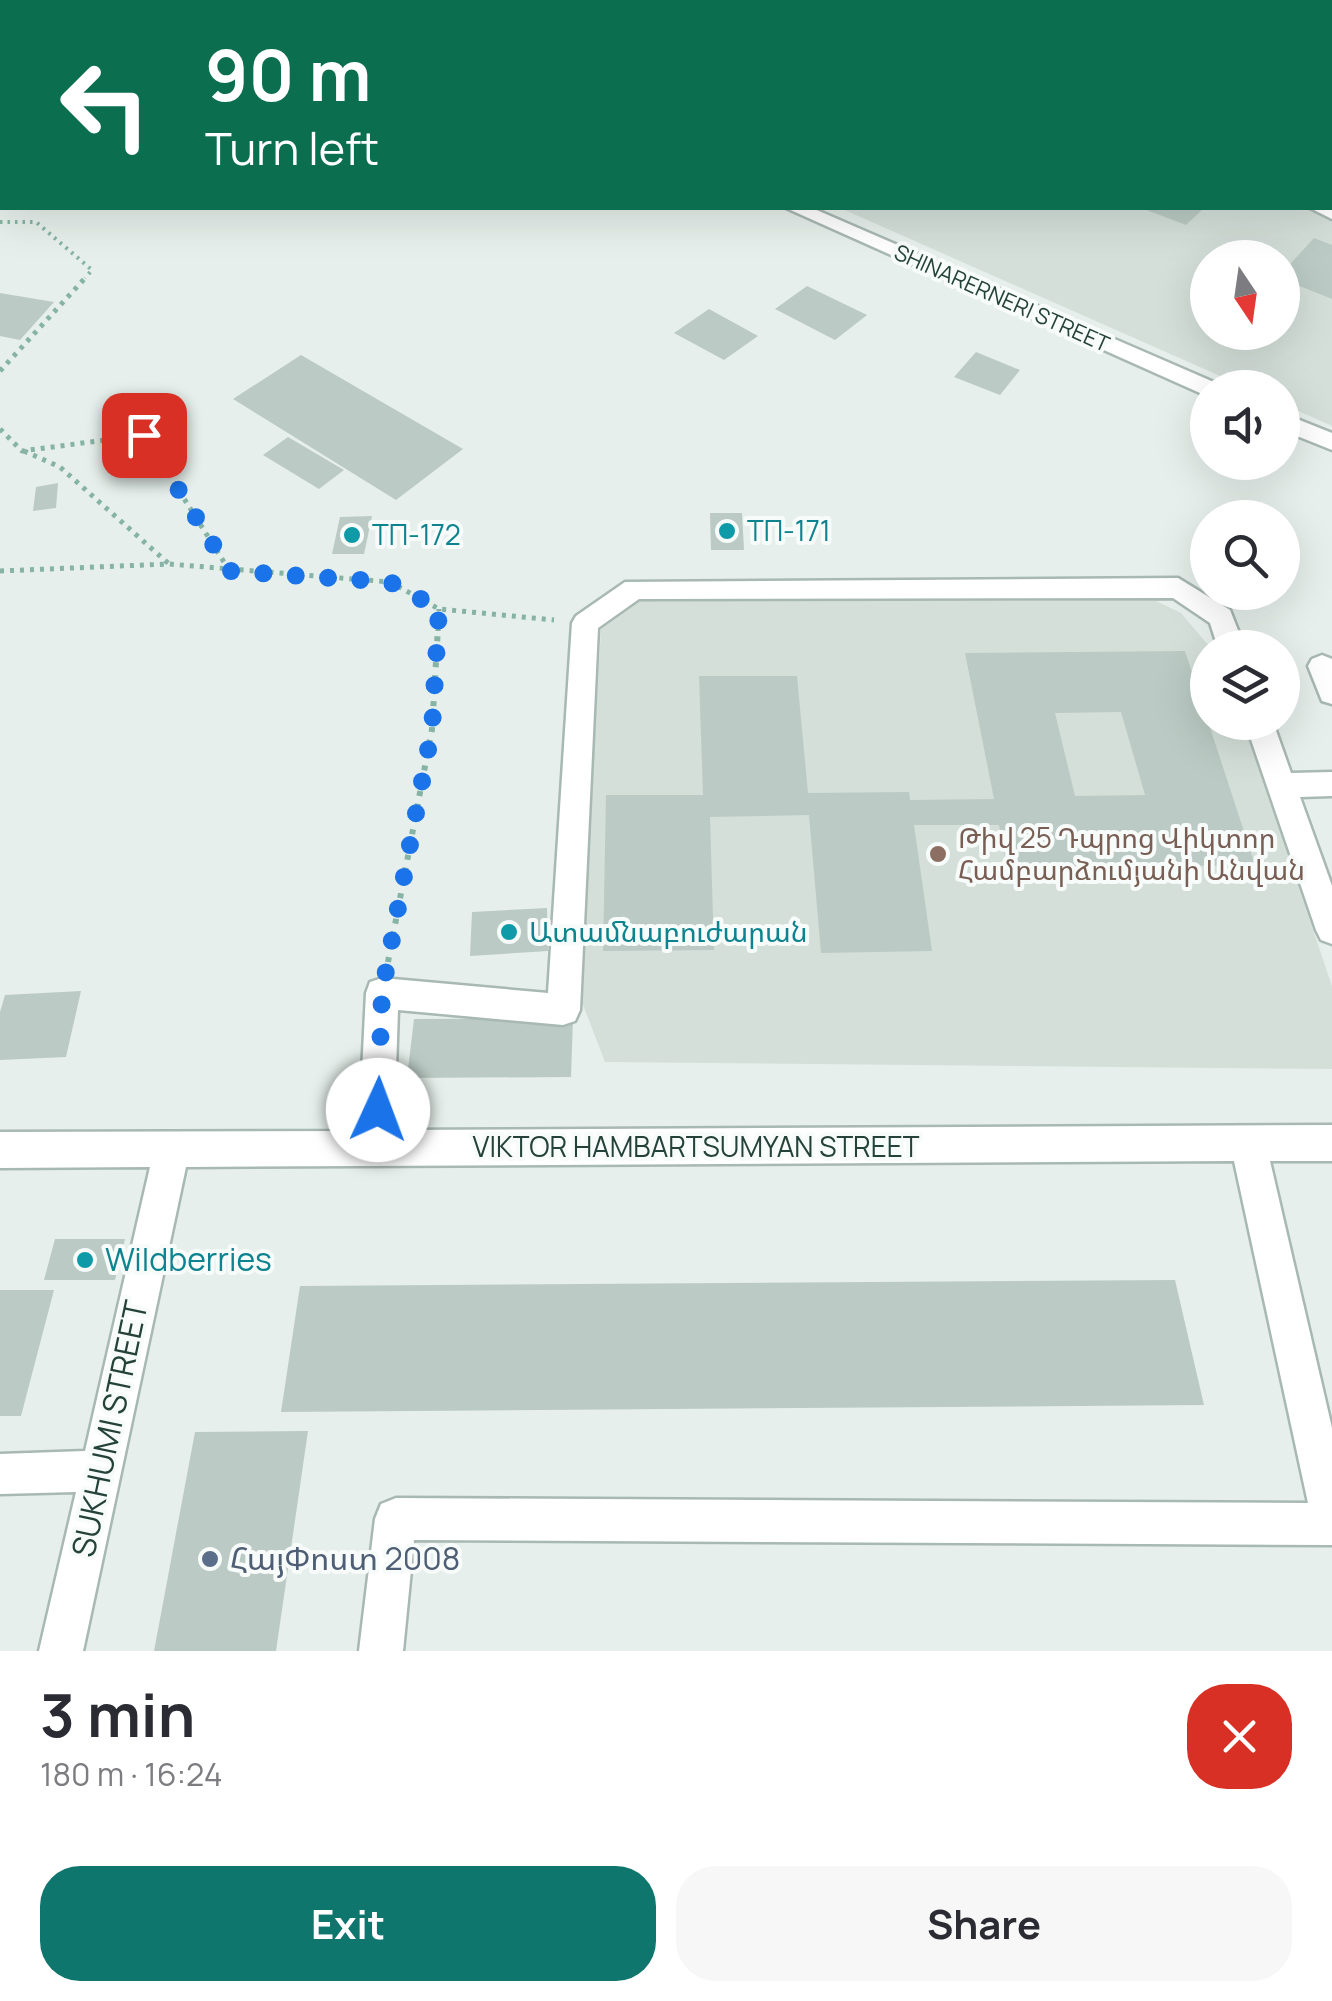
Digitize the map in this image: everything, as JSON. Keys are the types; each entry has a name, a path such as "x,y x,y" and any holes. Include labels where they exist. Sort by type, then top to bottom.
{"street":[{"name":"SHINARERNERI STREET","path":"801,210 1190,380"},
{"path":"1300,429 1332,442"},
{"path":"376,1149 382,992 563,1010 585,623 634,588 1178,588 1222,618 1226,630"},
{"path":"1322,666 1332,693"},
{"path":"1265,740 1332,930"},
{"path":"1281,785 1332,784"},
{"name":"VIKTOR HAMBARTSUMYAN STREET","path":"0,1150 1332,1143"},
{"path":"381,1651 396,1520 1332,1520 1248,1144"},
{"name":"SUKHUMI STREET","path":"61,1651 172,1149"},
{"path":"0,1474 101,1471"}],"path":[{"path":"0,222 36,222 92,270 0,371"},
{"path":"0,428 22,450 60,467 169,564"},
{"path":"22,450 144,435 230,571"},
{"path":"0,571 169,564 390,582 439,609 585,623"},
{"path":"382,992 432,729 439,609"}],"shaded area":[{"path":"845,210 1332,210 1332,426 1300,412 1300,370 1207,370"},
{"name":"Թիվ 25 Դպրոց Վիկտոր Համբարձումյանի Անվան","path":"640,601 1156,601 1181,613 1196,630 1190,630 1190,740 1249,740 1332,986 1332,1069 605,1062 580,997 601,629"}],"building":[{"path":"1146,210 1202,210 1186,225"},
{"path":"1314,238 1332,245 1332,299 1300,286 1300,253"},
{"path":"807,286 867,315 835,340 775,309"},
{"path":"0,293 54,302 20,340 0,336"},
{"path":"709,309 758,336 724,360 674,333"},
{"path":"976,352 1020,370 1000,395 954,377"},
{"path":"301,355 463,449 396,500 233,399"},
{"path":"288,437 344,470 319,489 263,455"},
{"path":"58,483 56,508 33,511 36,487"},
{"name":"ТП-171","path":"710,513 742,513 744,550 711,550"},
{"name":"ТП-172","path":"372,516 364,554 332,554 340,517"},
{"path":"1185,651 1190,666 1190,740 1214,740 1255,865 1007,868 999,825 914,825 932,951 821,953 809,815 710,817 714,950 603,951 606,795 703,795 699,676 797,676 808,793 909,792 910,800 994,799 965,653","holes":["1121,712 1145,795 1075,796 1055,713"]},
{"name":"Ատամնաբուժարան","path":"547,908 548,951 470,956 472,912"},
{"path":"81,991 66,1057 0,1060 0,1012 5,995"},
{"path":"573,1018 571,1077 407,1078 414,1019"},
{"name":"Wildberries","path":"55,1239 125,1239 115,1280 44,1280"},
{"path":"1175,1280 1204,1405 281,1412 300,1286"},
{"path":"0,1290 54,1290 21,1416 0,1416"},
{"path":"308,1431 276,1651 154,1651 195,1432"}],"place":[{"name":"ТП-171","path":"727,531"},
{"name":"ТП-172","path":"352,535"},
{"name":"Թիվ 25 Դպրոց Վիկտոր Համբարձումյանի Անվան","path":"938,854"},
{"name":"Ատամնաբուժարան","path":"509,932"},
{"name":"Wildberries","path":"85,1260"},
{"name":"ՀայՓոստ 2008","path":"210,1559"}],"route":[{"path":"144,435 230,571 390,582 439,609 432,729 382,992 378,1110"}]}
